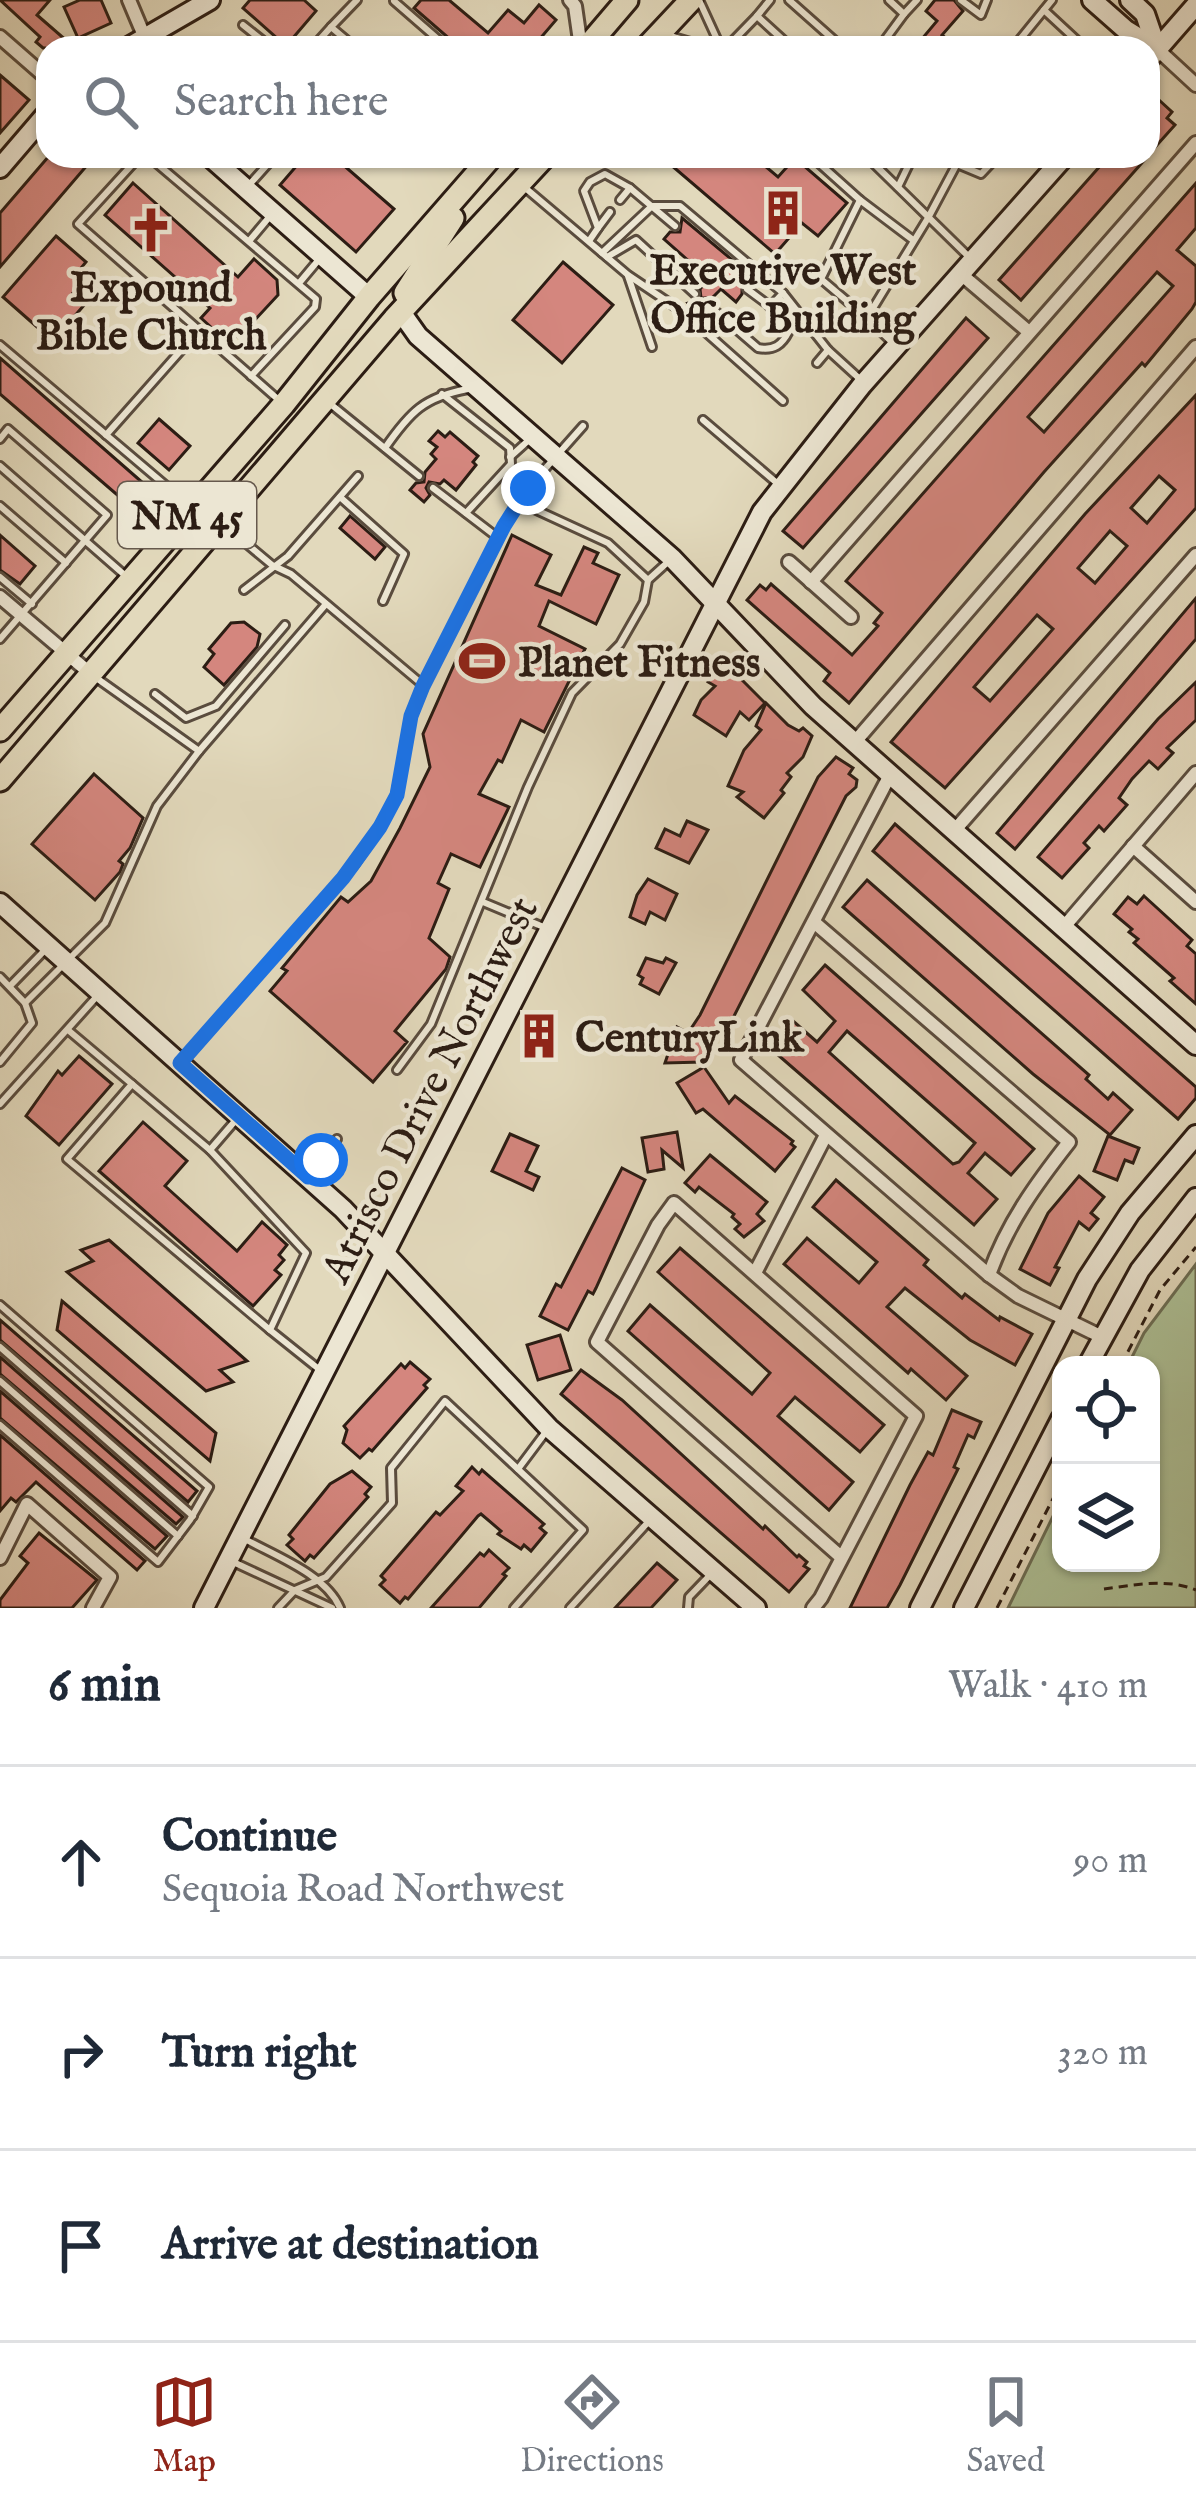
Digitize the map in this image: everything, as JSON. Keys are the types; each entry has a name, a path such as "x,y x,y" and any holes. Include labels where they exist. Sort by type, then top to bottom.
{"main road":[{"path":"595,36 627,0"},
{"path":"658,36 695,0"},
{"name":"NM 45","path":"0,730 284,404 479,168"},
{"name":"NM 45","path":"0,780 400,312 534,168"},
{"path":"400,312 400,301 453,219 463,189"},
{"path":"318,408 324,387 371,327 374,316 369,297"}],"street":[{"path":"128,0 145,36"},
{"path":"158,36 210,0"},
{"path":"570,0 581,36"},
{"path":"1092,0 1132,36"},
{"path":"1130,0 1145,14 1149,36"},
{"path":"1160,46 1196,5"},
{"path":"0,37 36,68"},
{"path":"1160,60 1196,85"},
{"path":"0,168 36,126"},
{"path":"811,582 1196,143"},
{"path":"222,168 369,297"},
{"name":"Atrisco Drive Northwest","path":"204,1608 762,512 864,383 1055,168"},
{"path":"968,268 1029,332"},
{"path":"400,312 418,336 672,557 765,658 854,743 1196,1045"},
{"path":"854,743 1196,347"},
{"path":"954,831 1196,555"},
{"path":"789,562 851,617"},
{"path":"0,597 92,674"},
{"path":"1063,928 1196,773"},
{"path":"890,775 741,1060 988,1275 1018,1296 1102,1337"},
{"path":"1133,846 1196,902"},
{"path":"0,903 308,1177 549,1428 756,1608"},
{"path":"815,923 1069,1142 1026,1197 1000,1242 988,1275"},
{"path":"755,1273 826,1135"},
{"path":"920,1608 1065,1320 1120,1228 1196,1135"},
{"path":"1092,1356 1140,1270 1196,1198"},
{"path":"813,1608 841,1557 916,1416 674,1203 597,1342 841,1557"},
{"path":"964,1608 1052,1437"},
{"path":"0,1558 28,1504 110,1577 94,1608"}],"lane":[{"path":"323,36 357,0"},
{"path":"695,0 716,36"},
{"path":"736,36 770,0"},
{"path":"788,0 829,36"},
{"path":"889,0 904,14"},
{"path":"888,36 917,0"},
{"path":"961,0 981,15 987,0"},
{"path":"1023,36 1052,0"},
{"path":"394,2 434,36"},
{"path":"1044,10 1072,36"},
{"path":"757,16 779,36"},
{"path":"243,25 257,36"},
{"path":"331,27 342,36"},
{"path":"132,168 77,224 284,404"},
{"path":"159,168 314,295 317,303 251,376"},
{"path":"245,190 264,168"},
{"path":"824,168 913,240"},
{"path":"878,168 928,218 968,268"},
{"path":"898,188 908,168"},
{"path":"867,318 955,168"},
{"path":"598,227 584,191 605,174 630,188 675,226"},
{"path":"520,183 628,275 683,312 783,401"},
{"path":"620,200 630,188"},
{"path":"860,200 820,279 897,347"},
{"path":"605,255 652,206 680,206 783,293 828,350 864,383"},
{"path":"589,241 610,212"},
{"path":"250,240 272,214"},
{"path":"605,255 636,240 695,294"},
{"path":"300,282 322,256"},
{"path":"628,275 652,347"},
{"path":"707,304 758,348 768,350 782,344 789,331 786,319 747,289"},
{"path":"770,307 783,293"},
{"path":"106,435 199,330"},
{"path":"0,345 193,508"},
{"path":"817,363 828,350"},
{"path":"385,448 401,426 442,394 477,387"},
{"path":"442,394 510,448 511,464 466,513"},
{"path":"318,408 385,448 419,476"},
{"path":"703,420 779,485"},
{"path":"180,1063 343,878 380,827 397,795 411,716 423,686 519,502 583,426"},
{"path":"0,439 8,429 107,515 0,639"},
{"path":"511,457 533,436"},
{"path":"0,466 131,580"},
{"path":"244,590 288,556 358,476"},
{"path":"433,488 498,538"},
{"path":"340,497 404,554 383,601"},
{"path":"519,502 608,543 648,580"},
{"path":"0,506 66,563"},
{"path":"221,522 423,686"},
{"path":"397,1070 430,1024 572,693 620,644 644,602 648,580 672,557"},
{"path":"0,577 32,604"},
{"path":"25,1003 105,923 157,806 326,604"},
{"path":"155,694 186,718 216,706 285,625"},
{"path":"92,674 200,752"},
{"path":"483,902 550,929"},
{"path":"11,986 49,946"},
{"path":"0,977 25,1003 32,1023 0,1062"},
{"path":"0,1104 100,992"},
{"path":"68,1030 210,1150 306,1253 270,1330"},
{"path":"132,1084 68,1159 323,1372"},
{"path":"210,1150 239,1116"},
{"path":"308,1177 338,1139"},
{"path":"0,1305 209,1487 158,1562 0,1425"},
{"path":"0,1347 193,1516"},
{"path":"0,1381 178,1536"},
{"path":"278,1608 295,1590 326,1577 392,1503 391,1468 445,1400 583,1530 514,1608"},
{"path":"518,1469 549,1428"},
{"path":"570,1608 652,1517"},
{"path":"228,1559 336,1608 335,1598 315,1582 240,1536"},
{"path":"688,1608 689,1597 714,1571"}],"path":[{"path":"1126,1356 1160,1290 1196,1246"},
{"path":"998,1608 1052,1501"},
{"path":"1104,1588 1147,1583 1196,1590"}],"green space":[{"path":"1196,1264 1196,1608 1008,1608 1052,1518 1052,1572 1160,1572 1160,1356 1132,1356 1144,1333"}],"building":[{"path":"0,0 50,0 37,15 61,36 39,36"},
{"path":"80,0 101,0 111,23 77,36 64,7"},
{"path":"250,0 304,0 316,11 295,36 275,36 243,8"},
{"path":"421,0 449,0 488,33 508,10 524,23 539,5 556,20 542,36 446,36 414,8"},
{"path":"935,0 954,0 963,11 943,36 924,36 937,21 926,11"},
{"path":"0,75 29,100 0,133"},
{"path":"1160,101 1172,112 1167,118 1175,125 1160,142"},
{"path":"39,168 85,168 0,267 0,213"},
{"path":"295,168 347,168 394,209 356,252 280,185"},
{"name":"Executive West Office Building","path":"675,168 767,168 778,177 786,168 807,168 847,203 818,236 802,223 775,254"},
{"path":"1098,168 1137,168 1021,300 999,280"},
{"path":"133,183 238,277 254,259 277,280 278,295 240,336 224,339 201,318 210,308 105,215"},
{"path":"1196,183 1196,228 1177,250 1196,266 1192,309 1044,472 849,703 824,681 830,673 747,600 760,585 766,590 771,584 852,655 878,626 874,623 882,613 846,581","holes":["1157,272 1173,286 1044,432 1028,417"]},
{"path":"682,218 755,279 742,284 736,302 721,289 712,298 702,298 699,313 688,303 701,298 700,289 709,279 664,239 670,232 680,232"},
{"path":"56,236 86,262 81,268 89,275 73,293 85,304 53,341 3,297"},
{"path":"563,262 613,305 562,363 513,320"},
{"path":"966,318 988,338 803,548 783,531"},
{"path":"0,358 151,490 137,506 132,501 129,505 0,394"},
{"path":"1196,395 1196,508 945,788 891,742 1085,514","holes":["1159,476 1175,490 1147,523 1131,508","1110,531 1127,546 1095,583 1078,568","1037,615 1053,629 990,701 974,687"]},
{"path":"159,419 190,446 169,470 138,443"},
{"path":"438,431 445,437 450,432 478,456 456,490 444,480 429,482 430,495 424,502 410,490 424,482 425,472 436,459 431,454 437,447 429,441"},
{"path":"350,516 385,547 375,559 340,528"},
{"path":"0,535 35,566 20,584 0,570"},
{"path":"512,535 551,555 536,585 561,595 584,547 598,553 593,563 619,575 596,624 549,601 539,626 585,649 544,732 521,720 502,762 498,760 479,794 509,807 480,867 451,854 438,883 449,889 429,938 450,957 446,969 395,1031 407,1042 373,1082 270,991 287,971 282,968 341,897 348,902 371,881 400,828 430,767 423,734"},
{"path":"1196,598 1196,639 1015,849 997,833"},
{"path":"244,622 260,634 257,647 224,685 204,667 214,654 209,649 231,623"},
{"path":"716,665 742,680 765,703 749,720 740,712 726,736 694,715 715,686 708,682"},
{"path":"1196,682 1196,720 1167,748 1173,753 1158,769 1149,761 1132,779 1119,798 1127,805 1104,831 1099,826 1084,843 1089,848 1062,878 1038,857"},
{"path":"766,703 788,725 812,736 803,757 787,773 791,777 781,790 784,793 764,818 737,797 743,792 728,786 744,750 761,730 756,726"},
{"path":"836,757 853,768 849,774 857,780 856,787 846,796 731,1022 726,1019 703,1062 665,1063 677,1027 688,1033 700,1015 818,777"},
{"path":"94,774 143,818 119,861 123,864 120,872 95,900 32,844"},
{"path":"687,821 708,830 689,863 656,848 665,829 680,836"},
{"path":"895,824 1196,1087 1196,1098 1178,1119 873,851"},
{"path":"648,879 677,894 665,920 650,912 645,924 630,917"},
{"path":"867,880 1089,1075 1086,1079 1108,1099 1113,1093 1132,1110 1110,1135 1033,1074 843,907"},
{"path":"1144,896 1192,940 1187,946 1196,954 1196,1004 1134,943 1138,939 1129,932 1132,929 1114,914 1128,897 1137,904"},
{"path":"646,958 676,963 659,994 640,984 643,978 638,975"},
{"path":"825,965 1034,1149 1011,1175 985,1153 968,1173 997,1199 974,1225 770,1048 793,1021 817,1042 835,1021 803,990","holes":["847,1031 975,1143 953,1164 829,1052"]},
{"path":"79,1056 112,1084 59,1145 26,1116 58,1071 62,1075"},
{"path":"704,1067 729,1103 735,1096 793,1141 795,1147 775,1171 703,1109 696,1113 677,1083"},
{"path":"143,1122 187,1161 165,1186 237,1251 262,1222 287,1245 279,1255 284,1260 275,1270 281,1275 253,1306 99,1171"},
{"path":"677,1132 683,1168 662,1150 664,1169 648,1172 642,1138"},
{"path":"510,1134 538,1146 526,1171 539,1177 533,1190 492,1171"},
{"path":"1108,1136 1139,1148 1133,1163 1125,1160 1117,1180 1094,1171"},
{"path":"710,1155 767,1202 757,1214 764,1221 744,1237 735,1229 740,1224 734,1214 699,1187 695,1192 685,1183"},
{"path":"622,1168 645,1180 593,1294 588,1291 568,1330 540,1316 556,1284 561,1287"},
{"path":"1079,1176 1104,1197 1091,1213 1098,1219 1089,1230 1079,1222 1050,1285 1020,1269 1048,1213"},
{"path":"836,1180 928,1260 924,1265 962,1298 965,1294 999,1320 1032,1334 1015,1365 970,1340 905,1288 887,1307 967,1376 946,1400 911,1369 908,1373 784,1264 807,1238 859,1283 877,1262 813,1207"},
{"path":"109,1240 247,1361 220,1370 233,1382 206,1391 67,1272 93,1261 81,1250"},
{"path":"680,1248 884,1425 860,1452 795,1397 778,1416 853,1482 829,1510 628,1331 650,1305 752,1394 770,1373 658,1272"},
{"path":"62,1301 216,1433 210,1461 57,1330"},
{"path":"0,1320 197,1491 188,1502 0,1340"},
{"path":"560,1335 571,1370 538,1380 527,1345"},
{"path":"0,1357 183,1517 176,1524 0,1374"},
{"path":"410,1362 430,1379 424,1385 427,1388 372,1451 360,1458 343,1443 344,1426 401,1364 405,1368"},
{"path":"581,1370 622,1400 763,1529 765,1526 807,1562 804,1566 809,1569 789,1592 561,1394"},
{"path":"0,1391 167,1536 155,1549 0,1418"},
{"path":"952,1410 981,1422 974,1438 968,1435 954,1467 958,1469 900,1585 887,1608 850,1608 910,1485 928,1452 933,1455"},
{"path":"0,1435 145,1561 137,1570 36,1482 0,1511"},
{"path":"472,1467 479,1474 482,1470 544,1524 540,1528 546,1533 531,1551 524,1545 521,1549 498,1534 501,1531 481,1514 400,1603 380,1585 385,1580 381,1576 436,1512 440,1515 463,1491 456,1486"},
{"path":"352,1471 371,1487 365,1494 368,1497 314,1558 310,1555 305,1561 287,1545 293,1539 289,1535 330,1484"},
{"path":"39,1533 97,1580 72,1608 0,1608 0,1600 28,1563 20,1556"},
{"path":"489,1550 509,1568 479,1608 431,1608 480,1553 484,1556"},
{"path":"657,1563 677,1580 651,1608 615,1608"}],"place":[{"name":"Executive West Office Building","path":"783,213"},
{"name":"Expound Bible Church","path":"151,230"},
{"name":"Planet Fitness","path":"482,661"},
{"name":"CenturyLink","path":"539,1036"}],"route":[{"path":"321,1160 308,1177 180,1063 343,878 380,827 397,795 411,716 423,686 528,488"}]}
